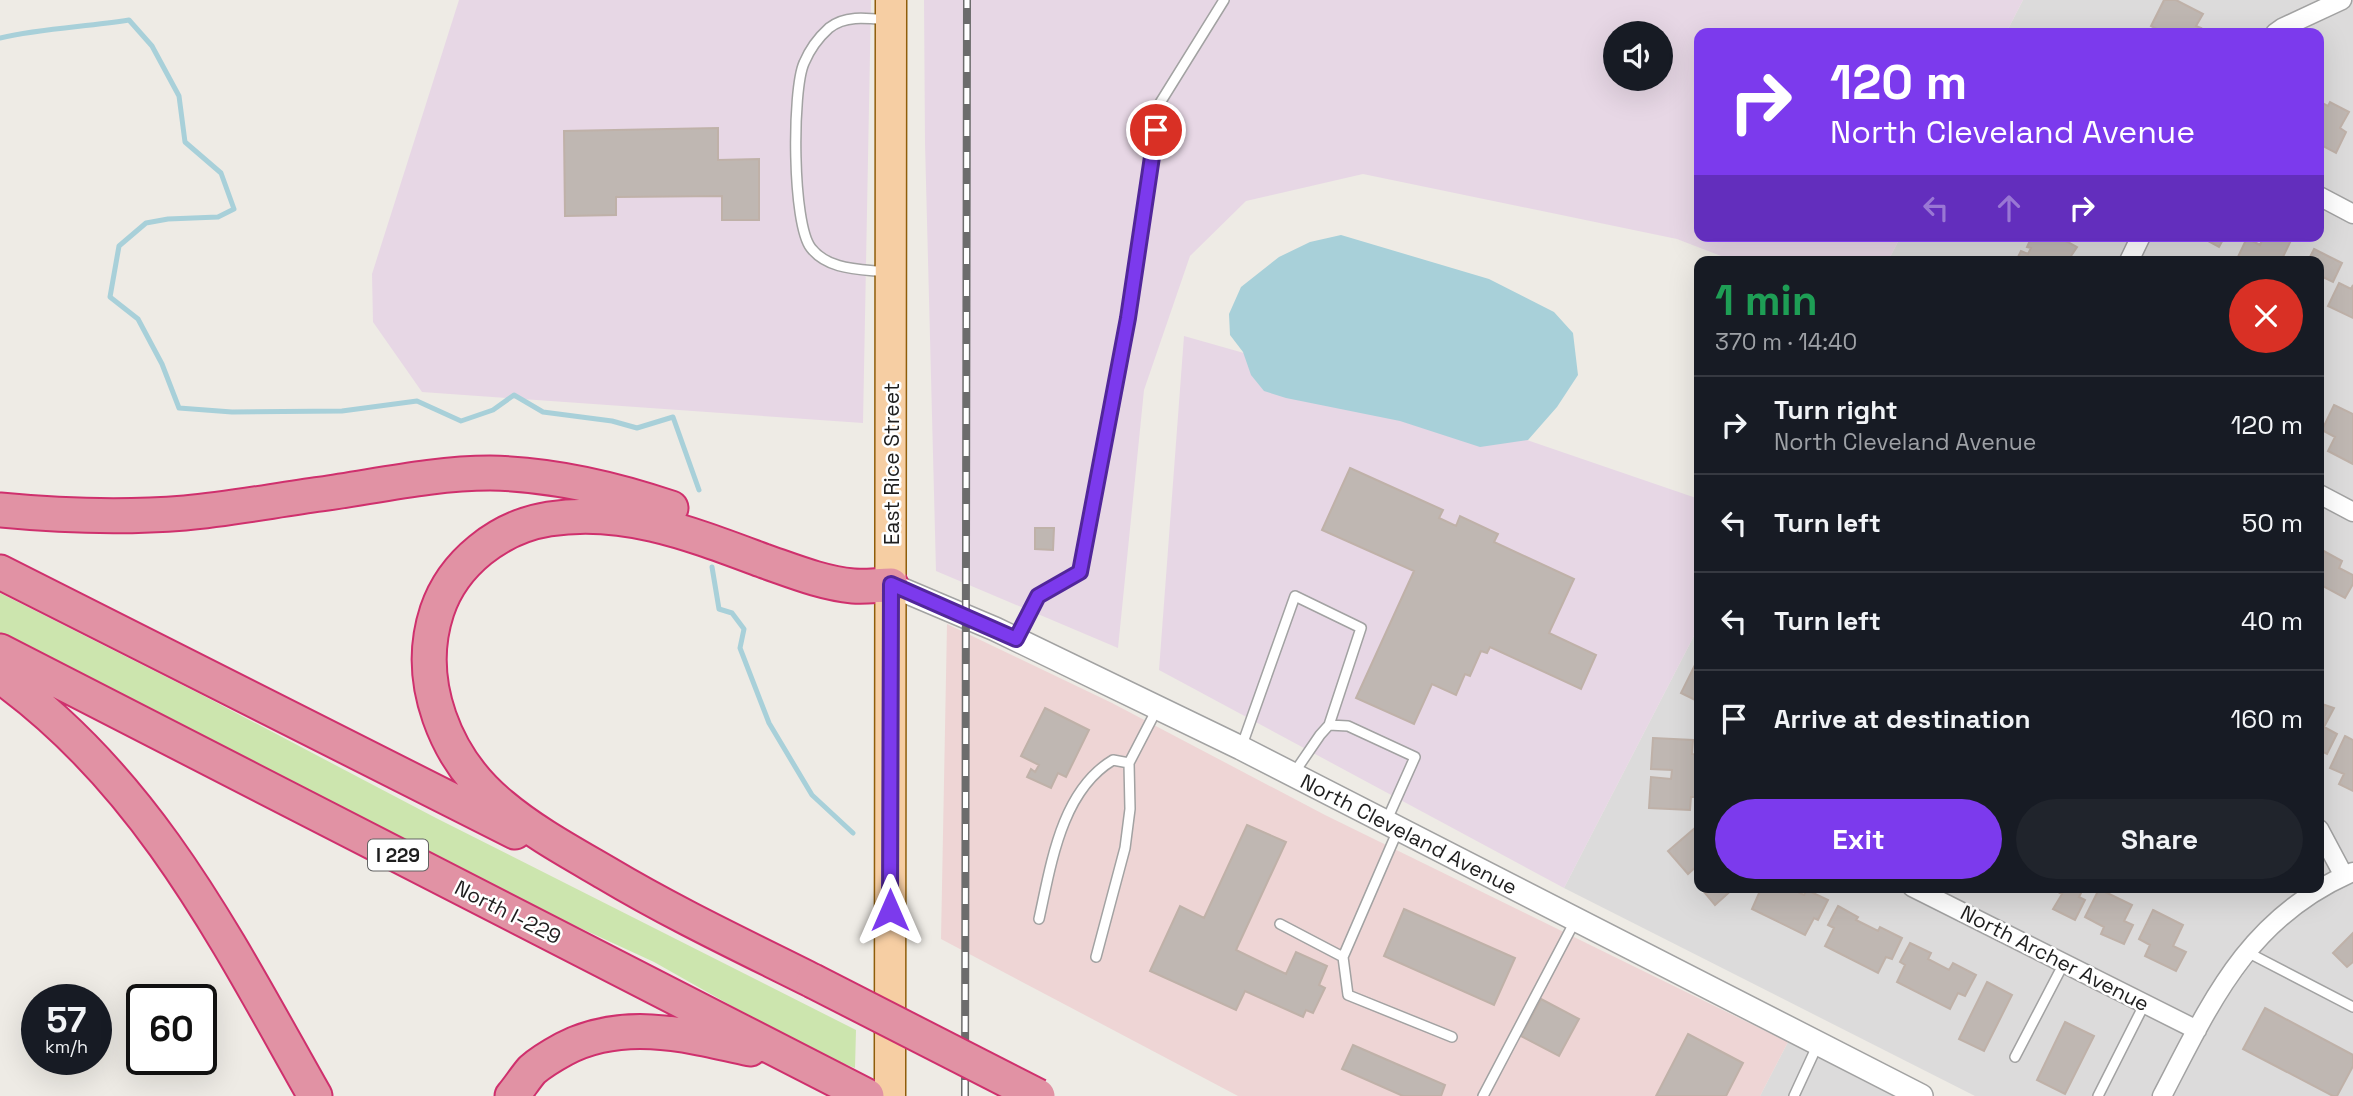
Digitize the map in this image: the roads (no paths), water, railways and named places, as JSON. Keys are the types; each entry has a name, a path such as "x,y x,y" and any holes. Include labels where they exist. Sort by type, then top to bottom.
{"highway":[{"path":"0,510 58,516 187,513 436,477 488,473 538,476 600,486 646,499 800,550 891,584"},
{"path":"667,909 532,828 499,804 476,780 451,744 438,716 427,661 432,626 440,601 451,582 463,565 497,538 547,519 594,515 631,518 666,526 819,580 853,586 891,584"},
{"path":"0,572 1038,1096"},
{"name":"North I-229","path":"0,651 867,1096"},
{"path":"0,676 97,761 158,832 185,871 244,970 315,1096"},
{"path":"512,1096 533,1069 555,1054 582,1040 612,1032 684,1034 809,1065"}],"main road":[{"name":"East Rice Street","path":"890,1096 891,10"}],"street":[{"path":"2282,28 2342,0"},
{"path":"2324,199 2353,214"},
{"path":"2324,498 2353,512"},
{"name":"North Cleveland Avenue","path":"891,584 1016,639 1241,748 1921,1096"},
{"path":"2324,836 2349,874 2324,888"},
{"name":"North Archer Avenue","path":"1924,893 2197,1030"},
{"path":"2162,1096 2225,978 2246,951 2273,924 2315,893"}],"lane":[{"path":"1016,639 1038,596 1080,572 1128,318 1160,103 1224,0"},
{"path":"890,273 838,267 810,248 802,229 796,192 799,85 803,64 829,28 842,21 891,10"},
{"path":"1241,748 1295,596 1361,628 1329,725 1293,775"},
{"path":"1096,957 1125,848 1130,809 1129,763 1158,708"},
{"path":"1329,725 1348,726 1415,757 1343,957 1348,995 1451,1037"},
{"path":"1039,919 1063,826 1084,785 1101,767 1113,760 1129,763"},
{"path":"1483,1096 1576,919"},
{"path":"1280,924 1343,957"},
{"path":"2246,951 2353,1007"},
{"path":"2015,1057 2064,963"},
{"path":"2098,1096 2145,1003"},
{"path":"1794,1096 1818,1043"}],"water":[{"path":"1341,235 1489,279 1554,312 1573,333 1578,375 1557,407 1528,440 1480,447 1400,421 1264,391 1251,375 1243,352 1230,335 1229,314 1241,287 1279,257 1310,242"}],"waterway":[{"path":"0,38 129,20 152,46 179,96 185,142 221,173 234,209 218,217 168,219 146,223 119,246 110,297 138,319 162,364 179,408 232,412 342,411 417,401 461,421 493,410 514,395 543,412 612,421 637,428 673,417 699,490"},
{"path":"712,567 719,609 732,613 744,629 740,648 769,723 812,795 853,833"}],"railway":[{"path":"965,1096 967,0"}]}
